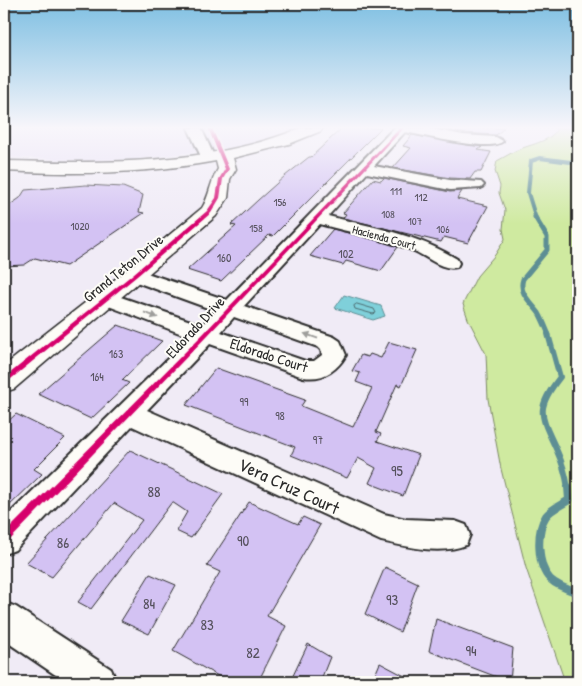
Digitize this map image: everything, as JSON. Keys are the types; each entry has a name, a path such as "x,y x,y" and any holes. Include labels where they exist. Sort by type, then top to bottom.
{"street":[{"path":"4,166 112,168 168,165 197,160"},
{"name":"Grand Teton Drive","path":"4,380 135,275 209,212 218,198 221,179 211,170 214,160"},
{"name":"Eldorado Drive","path":"4,540 206,334 372,160"},
{"path":"364,168 450,185 476,185"},
{"name":"Hacienda Court","path":"315,218 418,246 438,254 450,263"},
{"name":"Eldorado Court","path":"106,298 310,370 324,368 334,356 332,346 326,342 135,275"},
{"name":"Vera Cruz Court","path":"129,413 381,527 406,534 455,535"},
{"path":"4,619 98,682"}],"green space":[{"path":"578,160 578,173 575,179 578,183 578,682 565,682 526,568 501,469 488,399 486,354 468,319 463,304 477,276 495,255 505,239 503,229 505,210 499,193 500,186 495,171 497,161"}],"water":[{"path":"344,295 381,306 385,316 373,320 335,308"}],"building":[{"path":"305,160 349,160 273,236 269,235 221,281 187,270 236,226 231,225"},
{"path":"400,160 487,160 481,172 475,172 470,179 450,178 393,168"},
{"path":"384,178 450,192 462,191 457,199 488,206 468,243 444,237 441,242 343,218 346,214 343,213 373,179 381,181"},
{"path":"86,185 123,187 143,195 139,212 144,213 66,266 35,258 24,265 4,266 4,209 20,198 25,190"},
{"path":"333,229 398,247 381,271 346,261 343,265 310,256"},
{"path":"118,325 162,341 122,380 129,383 91,419 38,394"},
{"path":"389,342 417,350 401,386 397,384 376,432 381,434 377,441 419,455 403,496 369,483 376,468 358,458 347,478 291,455 295,447 186,405 216,368 305,400 301,406 353,427 372,388 356,382 360,373 352,371 361,355 368,357 370,354 381,358"},
{"path":"16,414 65,438 34,469 42,474 4,511 4,425"},
{"path":"130,450 223,494 191,538 176,531 187,512 172,502 91,609 78,602 142,520 114,503 52,577 26,563"},
{"path":"249,502 298,524 303,517 320,525 267,616 286,626 258,682 217,682 220,677 173,651 220,572 207,566"},
{"path":"385,567 418,583 400,632 365,614"},
{"path":"150,574 176,585 149,634 121,621"},
{"path":"436,619 513,648 510,682 429,651"},
{"path":"308,644 330,657 320,682 290,682"},
{"path":"380,663 416,682 372,682"}],"waterway":[{"path":"534,160 531,161 528,193 536,218"},
{"path":"555,160 578,163"},
{"path":"536,218 547,237 547,250 523,279 522,289 539,313 549,335"},
{"path":"548,334 560,377 543,406 544,421 562,464 568,488"},
{"path":"568,487 569,500 551,511 543,522 539,548 542,566 550,579 560,586 578,593"}],"cycle path":[{"path":"4,381 135,275 209,212 218,198 221,179 227,169 223,160"},
{"path":"4,540 206,334 372,160"}]}
